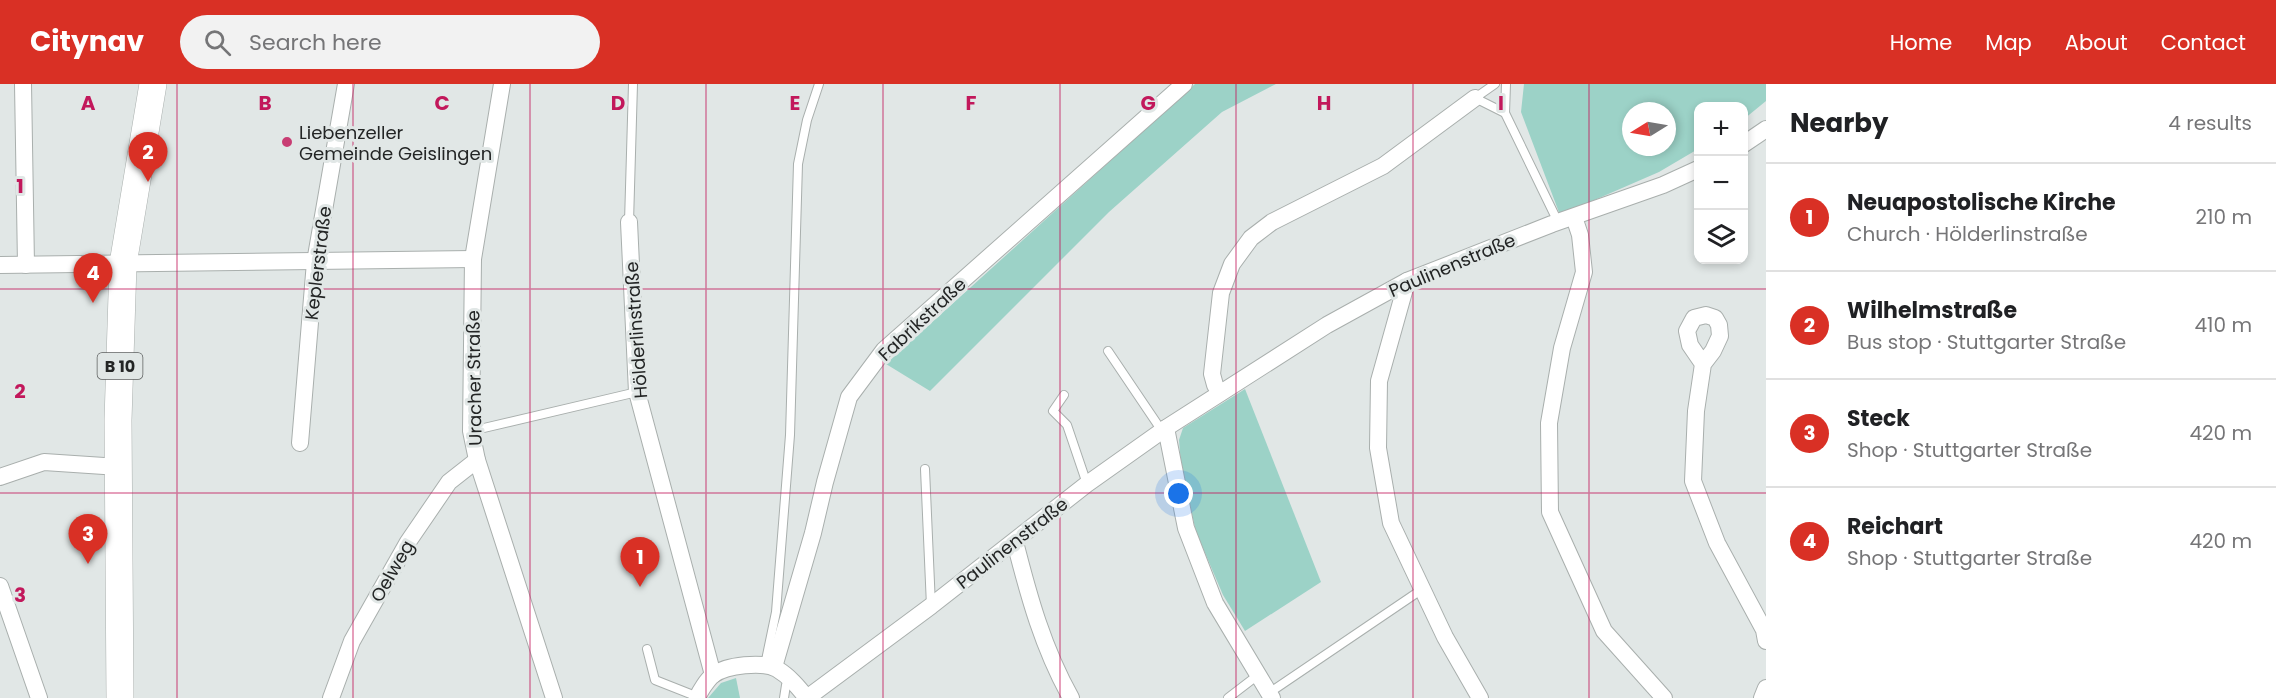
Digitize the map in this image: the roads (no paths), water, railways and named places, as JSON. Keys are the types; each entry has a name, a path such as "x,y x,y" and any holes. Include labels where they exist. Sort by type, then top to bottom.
{"main road":[{"name":"B 10","path":"120,698 119,467 123,264 153,84"}],"street":[{"path":"23,84 26,265"},
{"name":"Keplerstraße","path":"300,443 315,262 346,84"},
{"name":"Uracher Straße","path":"502,84 473,259 471,431 477,460 554,698"},
{"name":"Fabrikstraße","path":"770,666 813,533 849,397 884,350 1184,84"},
{"path":"1220,393 1215,386 1212,374 1221,293 1232,264 1251,238 1272,222 1383,166 1475,98"},
{"path":"1748,141 1766,129"},
{"name":"Paulinenstraße","path":"770,666 791,679 807,698 1015,542 1087,484 1164,429 1327,325 1407,280 1558,222 1663,185 1694,171"},
{"path":"1574,217 1580,235 1584,272 1562,348 1549,423 1550,512 1604,631 1664,698"},
{"name":"Hölderlinstraße","path":"629,222 637,392 713,675"},
{"path":"0,265 473,259"},
{"path":"1407,280 1379,381 1378,448 1391,523 1421,590 1480,698"},
{"path":"1703,364 1696,411 1693,481 1717,543 1764,630 1766,641"},
{"path":"1164,429 1186,528 1215,603 1271,695"},
{"name":"Oelweg","path":"331,698 352,641 408,542 449,482 477,460"},
{"path":"0,477 44,462 119,467"},
{"path":"1015,542 1034,617 1058,675 1071,698"},
{"path":"0,586 39,698"},
{"path":"697,698 713,675 732,668 758,664 770,666"},
{"path":"1762,698 1766,688"}],"lane":[{"name":"Hölderlinstraße","path":"629,222 633,84"},
{"path":"770,666 790,435 798,164 807,120 819,84"},
{"path":"1495,84 1475,98 1505,113"},
{"path":"1506,84 1505,113 1558,222"},
{"path":"1108,351 1164,429"},
{"path":"471,431 637,392"},
{"path":"1064,395 1053,411 1067,425 1087,484"},
{"path":"926,470 931,606"},
{"path":"1271,695 1421,590"},
{"path":"647,649 655,680 697,698"},
{"path":"1228,698 1258,675"},
{"path":"784,698 786,685 791,679"}],"place":[{"name":"Liebenzeller Gemeinde Geislingen","path":"287,142"},
{"name":"Wilhelmstraße","path":"148,182"},
{"name":"Reichart","path":"93,303"},
{"name":"Steck","path":"88,564"},
{"name":"Neuapostolische Kirche","path":"640,587"}]}
